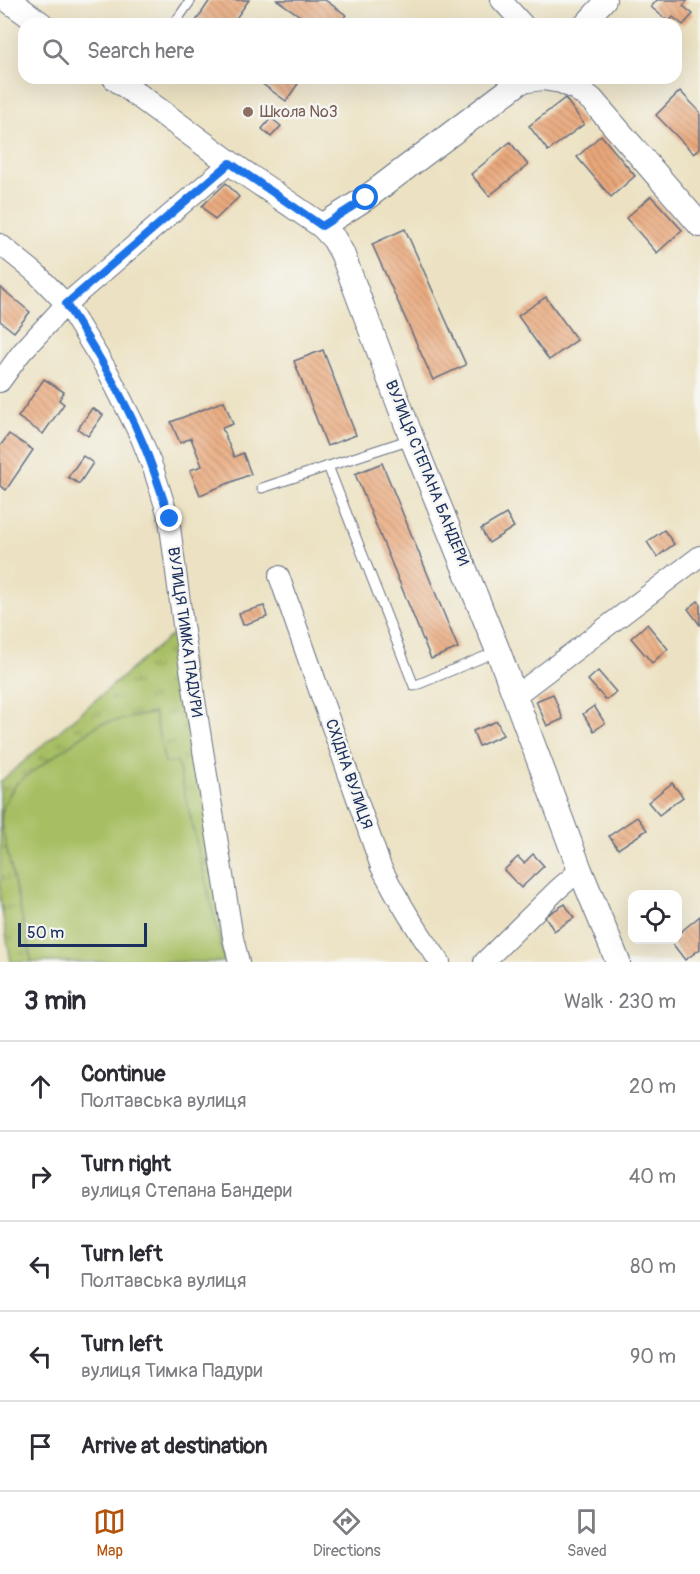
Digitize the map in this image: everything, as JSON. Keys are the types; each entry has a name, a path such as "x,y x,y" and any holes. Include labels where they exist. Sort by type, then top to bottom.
{"street":[{"path":"8,0 33,18"},
{"path":"501,0 518,18"},
{"path":"590,18 606,0"},
{"name":"ВУЛИЦЯ СТЕПАНА БАНДЕРИ","path":"123,84 230,163 322,226 342,253 412,439 498,651 580,870 618,962"},
{"path":"322,226 366,198 516,84"},
{"path":"566,84 592,100"},
{"path":"578,84 700,225"},
{"path":"0,382 21,352 51,318 230,163"},
{"name":"ВУЛИЦЯ ТИМКА ПАДУРИ","path":"0,244 37,274 66,304 108,372 141,438 170,519 183,625 238,962"},
{"path":"515,696 700,556"},
{"name":"СХІДНА ВУЛИЦЯ","path":"279,576 381,867 415,929 440,962"},
{"path":"484,962 580,870"}],"lane":[{"path":"178,18 191,0"},
{"path":"262,488 412,439"},
{"path":"328,466 414,686 498,651"}],"green space":[{"path":"183,625 239,962 11,962 0,900 0,782"},
{"path":"154,713 165,763 177,761 225,962 32,962 1,824 7,798 17,783 99,724"}],"building":[{"path":"210,0 249,0 236,18 198,18"},
{"path":"277,0 325,0 346,15 344,18 303,18"},
{"path":"657,0 688,0 683,6 693,14 683,25 682,18 664,18 651,7"},
{"path":"262,84 298,84 286,101"},
{"path":"680,91 700,112 700,148 694,154 656,115"},
{"path":"565,98 584,124 548,151 529,126"},
{"path":"271,118 281,126 271,137 262,129"},
{"path":"601,135 635,176 611,197 577,157"},
{"path":"510,142 528,165 489,196 471,174"},
{"path":"226,183 239,197 215,220 202,206"},
{"path":"651,196 682,230 657,253 626,218"},
{"path":"405,229 466,365 433,380 372,244"},
{"path":"0,287 30,312 14,332 0,321"},
{"path":"546,297 577,340 549,360 518,316"},
{"path":"323,350 356,435 327,446 294,361"},
{"path":"44,379 64,392 59,400 64,404 43,434 18,417"},
{"path":"224,401 233,424 222,428 234,457 243,453 251,474 200,495 190,470 202,466 191,438 180,443 171,422"},
{"path":"92,408 103,415 88,436 78,429"},
{"path":"9,434 33,450 6,490 0,486 0,446"},
{"path":"83,456 93,463 79,484 68,477"},
{"path":"382,463 458,648 431,659 355,474"},
{"path":"506,514 514,527 489,543 481,529"},
{"path":"664,530 674,544 657,557 647,542"},
{"path":"698,601 700,604 700,625 688,609"},
{"path":"264,606 267,617 243,625 239,613"},
{"path":"647,624 668,649 652,663 631,638"},
{"path":"598,671 616,692 606,700 588,680"},
{"path":"553,694 563,719 547,726 536,701"},
{"path":"594,706 605,723 594,731 583,714"},
{"path":"497,721 503,735 479,746 473,731"},
{"path":"672,783 683,797 659,815 648,802"},
{"path":"637,817 647,830 618,849 609,836"},
{"path":"533,854 544,866 521,888 504,870 518,857 524,863"},
{"path":"565,904 574,918 554,931 545,916"},
{"path":"700,916 700,949 685,960 673,944 682,944 682,931"}],"place":[{"name":"Школа №3","path":"248,112"}],"route":[{"path":"170,519 141,438 108,372 66,304 230,163 322,226 366,198"}]}
